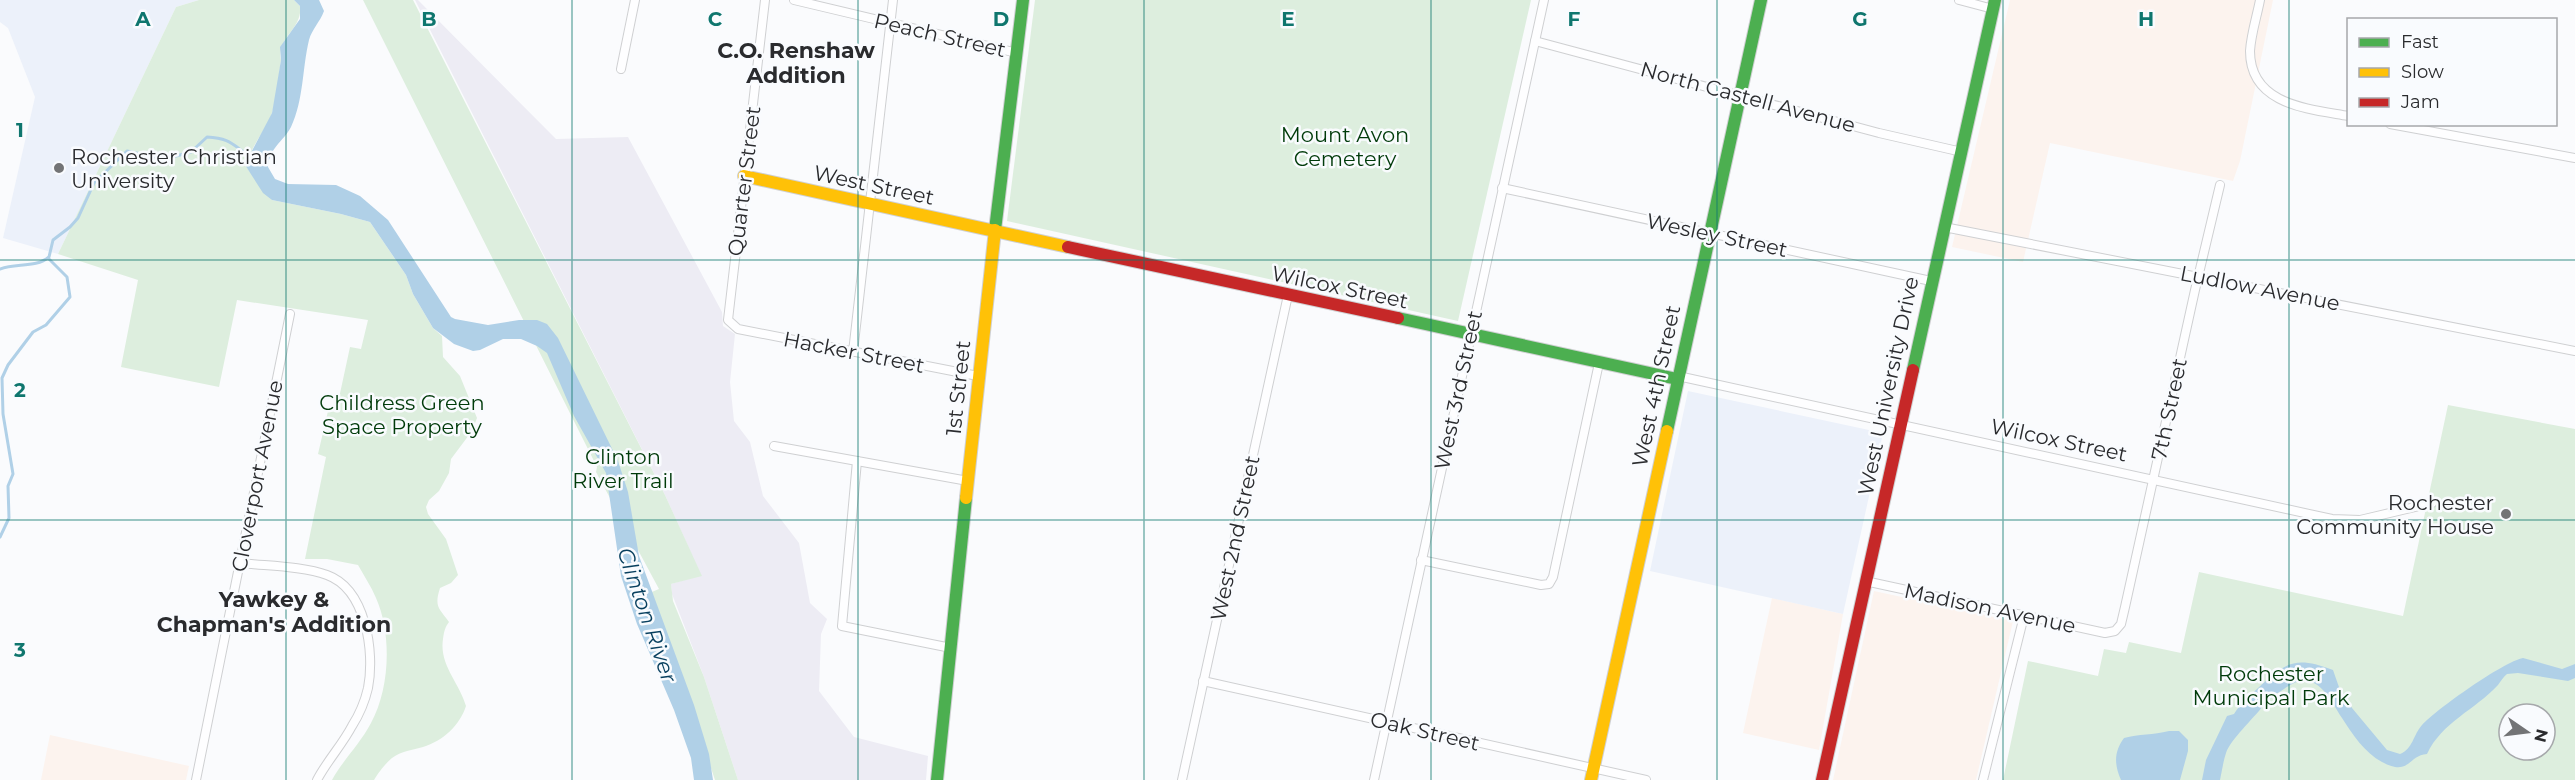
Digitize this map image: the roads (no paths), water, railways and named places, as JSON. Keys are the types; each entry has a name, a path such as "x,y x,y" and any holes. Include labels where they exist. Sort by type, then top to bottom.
{"street":[{"path":"621,69 635,0"},
{"name":"Quarter Street","path":"732,325 728,312 765,0"},
{"name":"Peach Street","path":"794,0 1017,53"},
{"path":"853,352 893,0"},
{"name":"1st Street","path":"937,780 978,376 1023,0"},
{"name":"West 3rd Street","path":"1374,780 1544,0"},
{"name":"West 4th Street","path":"1592,774 1761,0"},
{"path":"1959,0 1994,4"},
{"path":"2260,0 2250,53 2260,81 2270,94 2289,104 2347,117"},
{"name":"West University Drive","path":"1822,780 1899,424 1994,4"},
{"name":"North Castell Avenue","path":"1535,40 1879,133 1962,152"},
{"path":"2401,126 2575,158"},
{"name":"West Street","path":"744,177 995,231"},
{"name":"7th Street","path":"2115,631 2122,619 2220,185"},
{"name":"Wesley Street","path":"1502,188 1931,281"},
{"name":"Ludlow Avenue","path":"1944,227 2575,351"},
{"name":"Wilcox Street","path":"995,231 1470,336 1678,377 2342,520 2360,520 2432,503"},
{"name":"West 2nd Street","path":"1182,780 1288,295"},
{"name":"Cloverport Avenue","path":"196,780 290,314"},
{"name":"Hacker Street","path":"732,325 738,329 978,376"},
{"path":"1421,560 1541,585 1549,584 1553,577 1599,363"},
{"path":"774,446 968,481"},
{"path":"857,461 842,626 951,648"},
{"path":"241,563 327,575 342,584 355,597 362,614 368,639 368,688 352,726 317,780"},
{"name":"Madison Avenue","path":"1866,581 2105,633 2115,631"},
{"path":"1983,780 2024,616"},
{"name":"Oak Street","path":"1203,681 1386,722 1592,774 1646,780"}],"water":[{"name":"Clinton River","path":"294,0 319,0 324,11 309,40 301,95 295,116 288,132 271,155 268,167 275,179 288,184 336,185 360,196 388,220 451,317 488,325 519,320 537,320 547,324 558,338 618,461 628,492 639,556 694,705 709,754 713,780 694,780 691,758 674,710 637,624 621,576 606,473 574,416 547,353 521,339 503,339 473,351 454,344 433,328 413,294 406,275 370,222 272,200 263,193 247,168 245,164 272,113 281,60 280,47 300,19 300,6"},
{"path":"2523,658 2562,669 2575,664 2575,678 2568,681 2518,673 2507,674 2489,694 2441,733 2427,754 2421,755 2404,766 2391,766 2370,754 2355,737 2326,693 2312,682 2304,681 2295,683 2265,703 2237,735 2226,753 2220,780 2202,780 2206,760 2227,716 2234,714 2244,701 2275,673 2291,664 2309,663 2333,670 2340,690 2352,708 2387,750 2400,754 2408,749 2422,725 2441,708 2486,677"},
{"path":"2179,731 2188,740 2188,751 2180,780 2121,780 2116,758 2118,748 2124,738"}],"waterway":[{"path":"0,269 38,263 49,257 53,240 78,218 94,183 127,151 165,159 191,152 207,137 225,140 248,155"},
{"path":"0,537 9,518 8,486 13,474 3,414 2,378 8,365 33,332 46,325 70,297 67,277 48,258"}],"place":[{"name":"Rochester Christian University","path":"59,168"},
{"name":"Rochester Community House","path":"2506,514"}],"district":[{"name":"C.O. Renshaw Addition","path":"796,62"},
{"name":"Yawkey & Chapman's Addition","path":"274,612"}],"park label":[{"name":"Mount Avon Cemetery","path":"1345,146"},
{"name":"Childress Green Space Property","path":"402,414"},
{"name":"Clinton River Trail","path":"623,468"},
{"name":"Rochester Municipal Park","path":"2271,685"}]}
